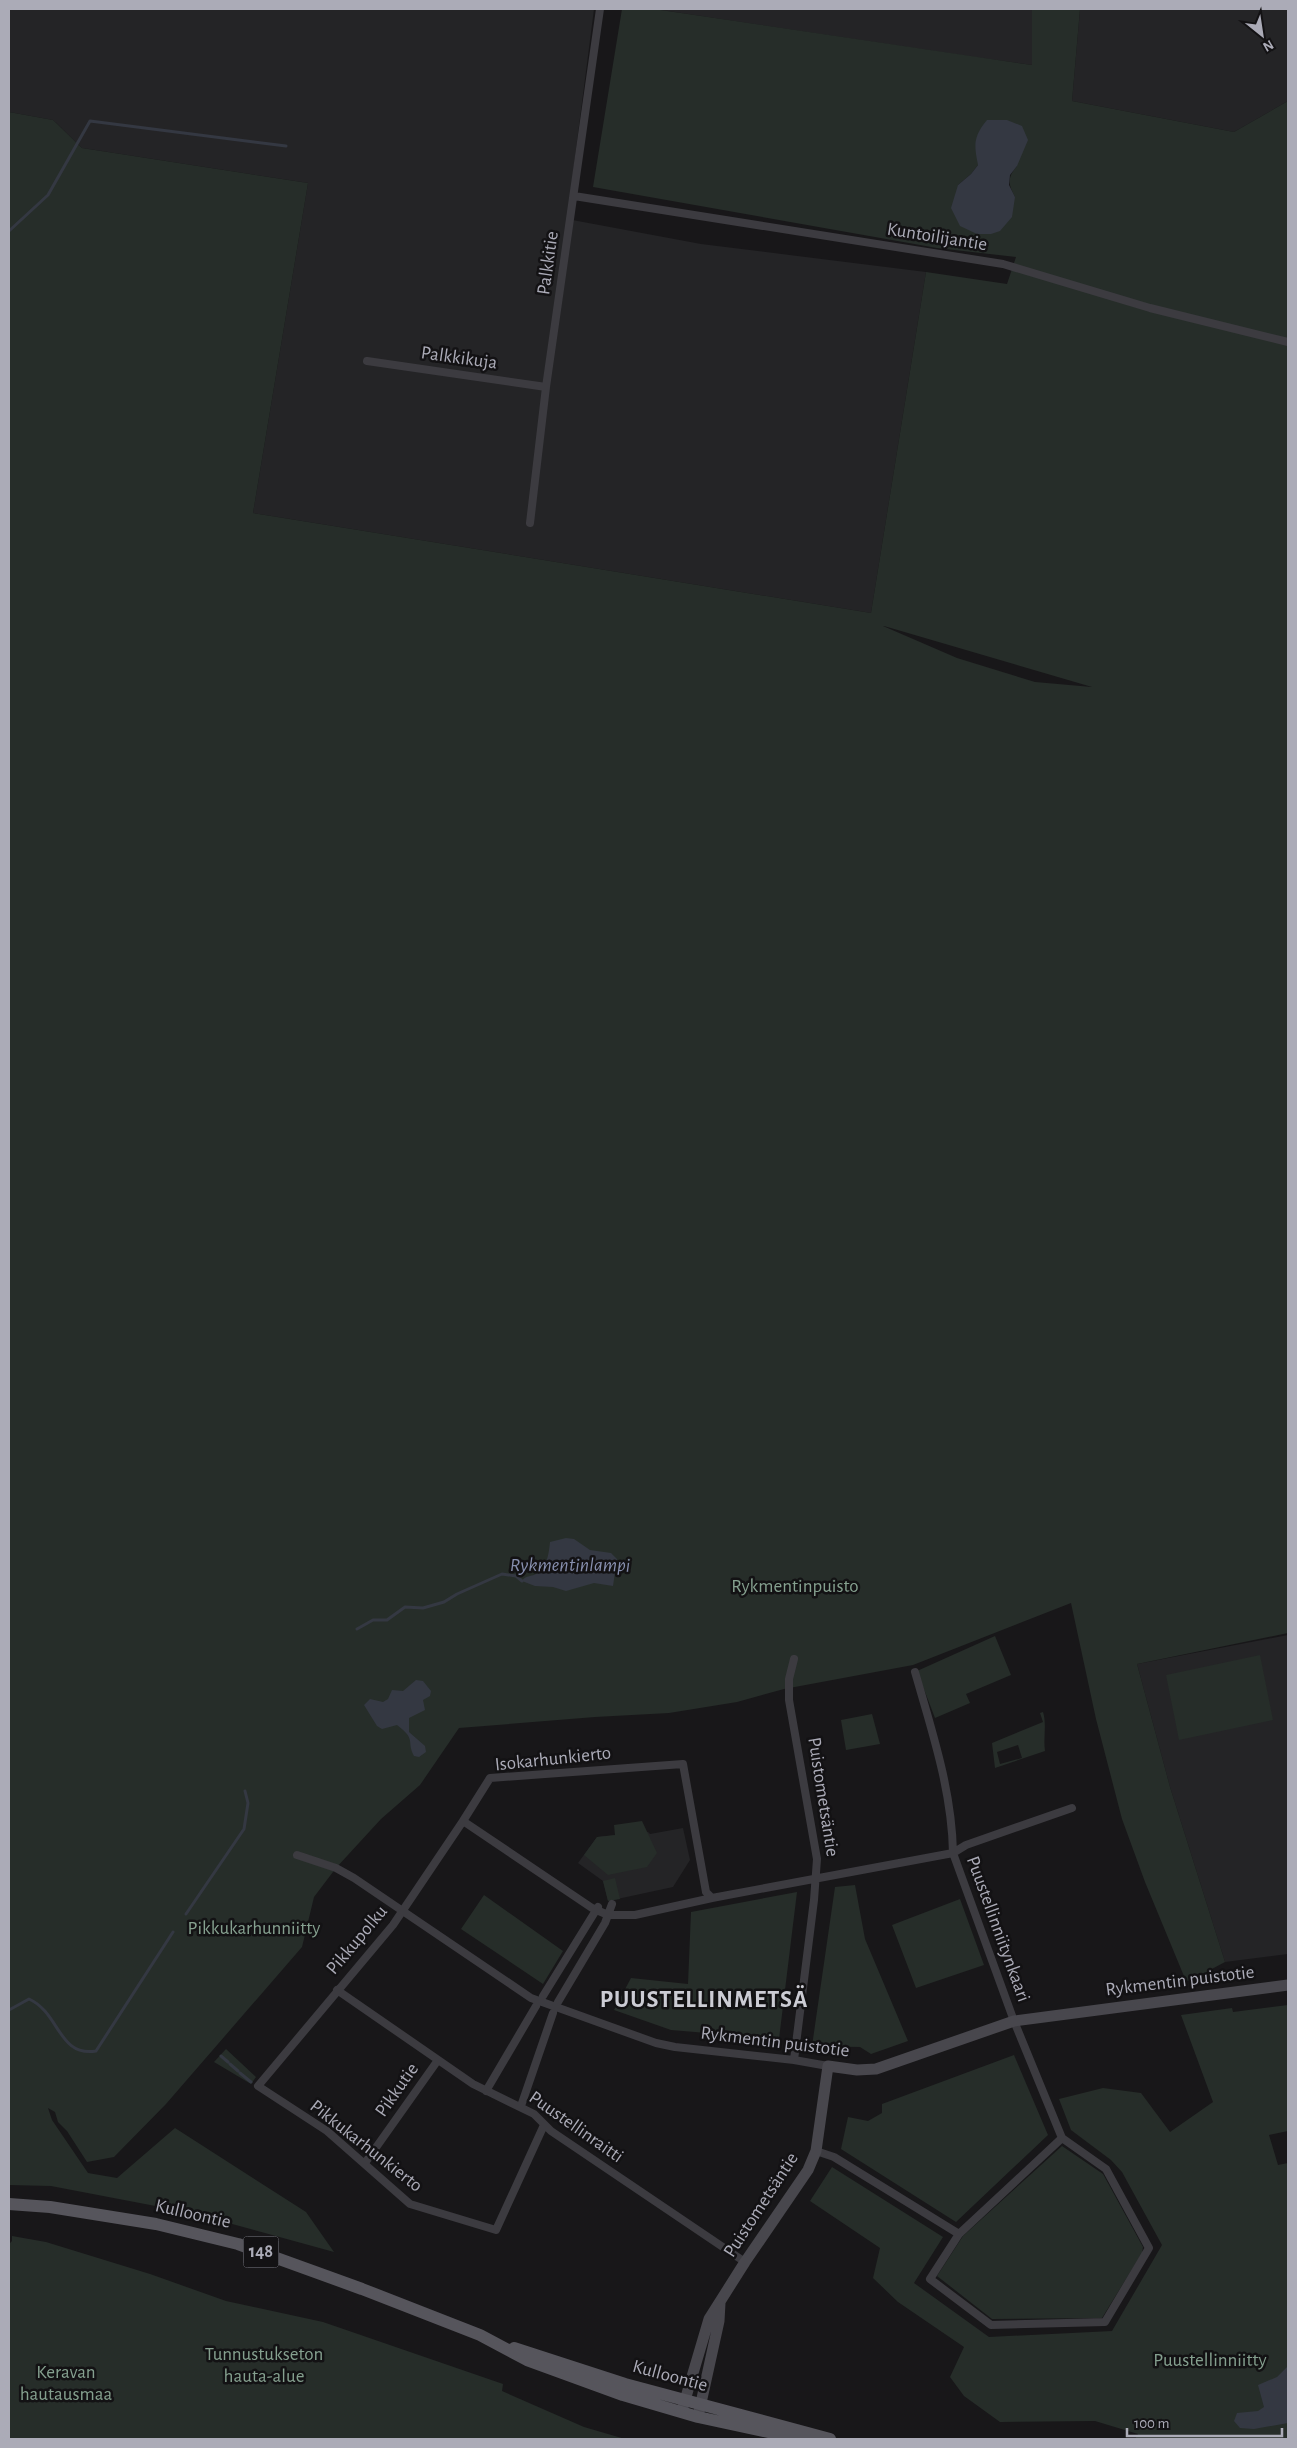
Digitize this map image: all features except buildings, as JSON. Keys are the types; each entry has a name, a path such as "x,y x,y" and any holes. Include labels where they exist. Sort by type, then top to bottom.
{"main road":[{"name":"Kulloontie","path":"9,2204 50,2207 156,2224 238,2244 362,2289 502,2345 527,2360 623,2395 698,2417 801,2439"},
{"name":"Kulloontie","path":"502,2345 530,2351 625,2384 830,2439"}],"street":[{"name":"Palkkitie","path":"530,523 546,387 600,9"},
{"name":"Kuntoilijantie","path":"574,196 1003,264 1150,308 1288,342"},
{"name":"Palkkikuja","path":"367,361 546,387"},
{"name":"Puistometsäntie","path":"794,1659 789,1679 789,1700 818,1859 794,2060"},
{"path":"915,1672 939,1756 953,1831 953,1853"},
{"name":"Isokarhunkierto","path":"463,1821 490,1778 683,1764 706,1892 712,1898"},
{"path":"953,1853 966,1845 1072,1808"},
{"path":"463,1821 608,1915"},
{"name":"Pikkupolku","path":"337,1990 402,1910 463,1821"},
{"name":"Puustellinniitynkaari","path":"608,1915 635,1915 712,1898 953,1853 1014,2020 1062,2138"},
{"name":"Rykmentin puistotie","path":"297,1855 336,1868 402,1910 513,1987 539,2001 656,2043 675,2047 794,2060 857,2070 876,2069 1014,2020 1288,1985"},
{"path":"558,2002 608,1915 612,1904"},
{"path":"543,1996 596,1908"},
{"name":"Puustellinraitti","path":"337,1990 438,2060 486,2090 534,2114 544,2125 745,2262"},
{"name":"Pikkukarhunkierto","path":"337,1990 258,2086 327,2131 410,2204 496,2230 544,2125"},
{"path":"486,2090 536,2006"},
{"path":"521,2106 553,2012"},
{"name":"Pikkutie","path":"365,2163 438,2060"},
{"name":"Puistometsäntie","path":"682,2413 709,2319 745,2262 808,2170 816,2150 828,2066"},
{"path":"1062,2138 1106,2169 1149,2248 1105,2322 991,2325 930,2279 958,2234 1062,2138"},
{"path":"816,2150 834,2158 958,2234"},
{"name":"Puistometsäntie","path":"698,2417 719,2321 721,2299"}],"shaded area":[{"path":"9,9 594,9 567,219 701,244 926,272 871,613 253,513 308,183 82,148 53,120 9,112"},
{"path":"654,9 1032,9 1032,65 974,57"},
{"path":"1080,9 1288,9 1288,101 1234,132 1072,101"},
{"path":"1288,1635 1288,1954 1225,1962 1170,1787 1137,1664"},
{"path":"683,1828 690,1860 673,1887 608,1901 603,1881 578,1863 597,1837 648,1832 650,1834"}],"green space":[{"path":"622,9 654,9 1032,65 1032,9 1080,9 1072,101 1234,132 1288,101 1288,1633 1137,1664 1170,1787 1225,1962 1208,1971 1210,1978 1186,1981 1145,1882 1122,1819 1096,1719 1071,1603 913,1665 784,1689 737,1702 669,1713 459,1728 420,1785 381,1819 336,1868 314,1897 302,1947 166,2104 114,2157 87,2162 67,2131 58,2122 55,2112 48,2108 52,2120 88,2173 117,2178 175,2128 306,2212 334,2252 192,2213 51,2186 9,2185 9,112 53,120 82,148 308,183 253,513 871,613 926,272 1007,284 1016,257 937,248 593,187","holes":["978,165 1017,166 1010,178 1011,188 1015,197 958,185","884,626 1092,687 1035,682 957,658"]},
{"path":"995,1636 1011,1675 966,1694 970,1703 935,1718 917,1671"},
{"path":"1260,1655 1273,1720 1179,1740 1166,1675"},
{"path":"1043,1712 1044,1717 1045,1751 995,1768 992,1743 1043,1722 1040,1713","holes":["1018,1745 1022,1758 1000,1764 997,1752"]},
{"path":"872,1714 880,1744 846,1750 841,1720"},
{"path":"642,1821 657,1853 647,1867 608,1875 584,1855 597,1837 615,1835 614,1825"},
{"path":"615,1878 620,1899 608,1901 603,1881"},
{"path":"855,1885 865,1939 908,2041 871,2054 860,2047 812,2046 835,1887"},
{"path":"797,1892 779,2039 671,2030 614,2010 631,1978 688,1984 691,1912"},
{"path":"484,1895 563,1951 543,1984 461,1929"},
{"path":"960,1899 984,1965 916,1988 892,1925"},
{"name":"Puustellinniitty","path":"1288,2005 1288,2131 1269,2135 1278,2165 1288,2163 1288,2439 1135,2439 1138,2434 1095,2421 1000,2422 964,2396 950,2377 964,2347 898,2302 873,2278 880,2248 810,2201 832,2167 943,2237 914,2283 989,2337 1112,2331 1162,2245 1122,2172 1111,2160 1071,2130 1059,2099 1103,2088 1141,2093 1170,2132 1213,2102 1181,2015 1232,2008 1233,2012"},
{"path":"226,2049 256,2077 251,2084 214,2062"},
{"path":"1014,2055 1048,2135 956,2222 841,2149 848,2117 868,2121 882,2113 882,2104"},
{"path":"1062,2146 1103,2174 1143,2247 1142,2253 1102,2318 992,2319 937,2276 963,2236"},
{"path":"12,2236 46,2242 150,2274 226,2301 323,2322 503,2384 502,2391 584,2427 625,2439 9,2439 9,2244 12,2241"}],"water":[{"path":"987,120 1007,120 1022,126 1028,140 1017,166 1010,175 1009,185 1015,197 1012,217 1000,231 991,234 977,234 960,226 951,208 958,185 978,165 976,152 977,136"},
{"name":"Rykmentinlampi","path":"566,1538 574,1539 590,1550 611,1553 617,1559 613,1586 594,1583 566,1591 553,1587 535,1586 522,1581 543,1568 550,1542"},
{"path":"416,1680 423,1681 431,1691 430,1696 423,1700 425,1710 409,1718 409,1732 425,1746 426,1752 419,1757 414,1756 409,1737 403,1730 397,1725 382,1729 377,1726 364,1705 370,1699 383,1702 388,1699 392,1690 403,1691"},
{"path":"1288,2366 1288,2423 1254,2429 1240,2428 1234,2421 1237,2413 1258,2411 1264,2407 1258,2385 1277,2377"}],"waterway":[{"path":"9,231 48,195 90,121 286,146"},
{"path":"357,1629 373,1620 387,1620 405,1607 423,1608 444,1602 457,1594 502,1574 516,1576 522,1581"},
{"path":"186,1914 244,1829 248,1803 245,1791"},
{"path":"9,2010 29,1999 47,2014 66,2041 83,2051 96,2051 173,1932"},
{"path":"221,2056 228,2062"},
{"path":"230,2064 238,2071"},
{"path":"240,2073 251,2082"}],"district":[{"name":"PUUSTELLINMETSÄ","path":"704,2000"}],"park label":[{"name":"Rykmentinpuisto","path":"795,1586"},
{"name":"Pikkukarhunniitty","path":"254,1928"},
{"name":"Tunnustukseton hauta-alue","path":"264,2365"},
{"name":"Keravan hautausmaa","path":"66,2383"}]}
